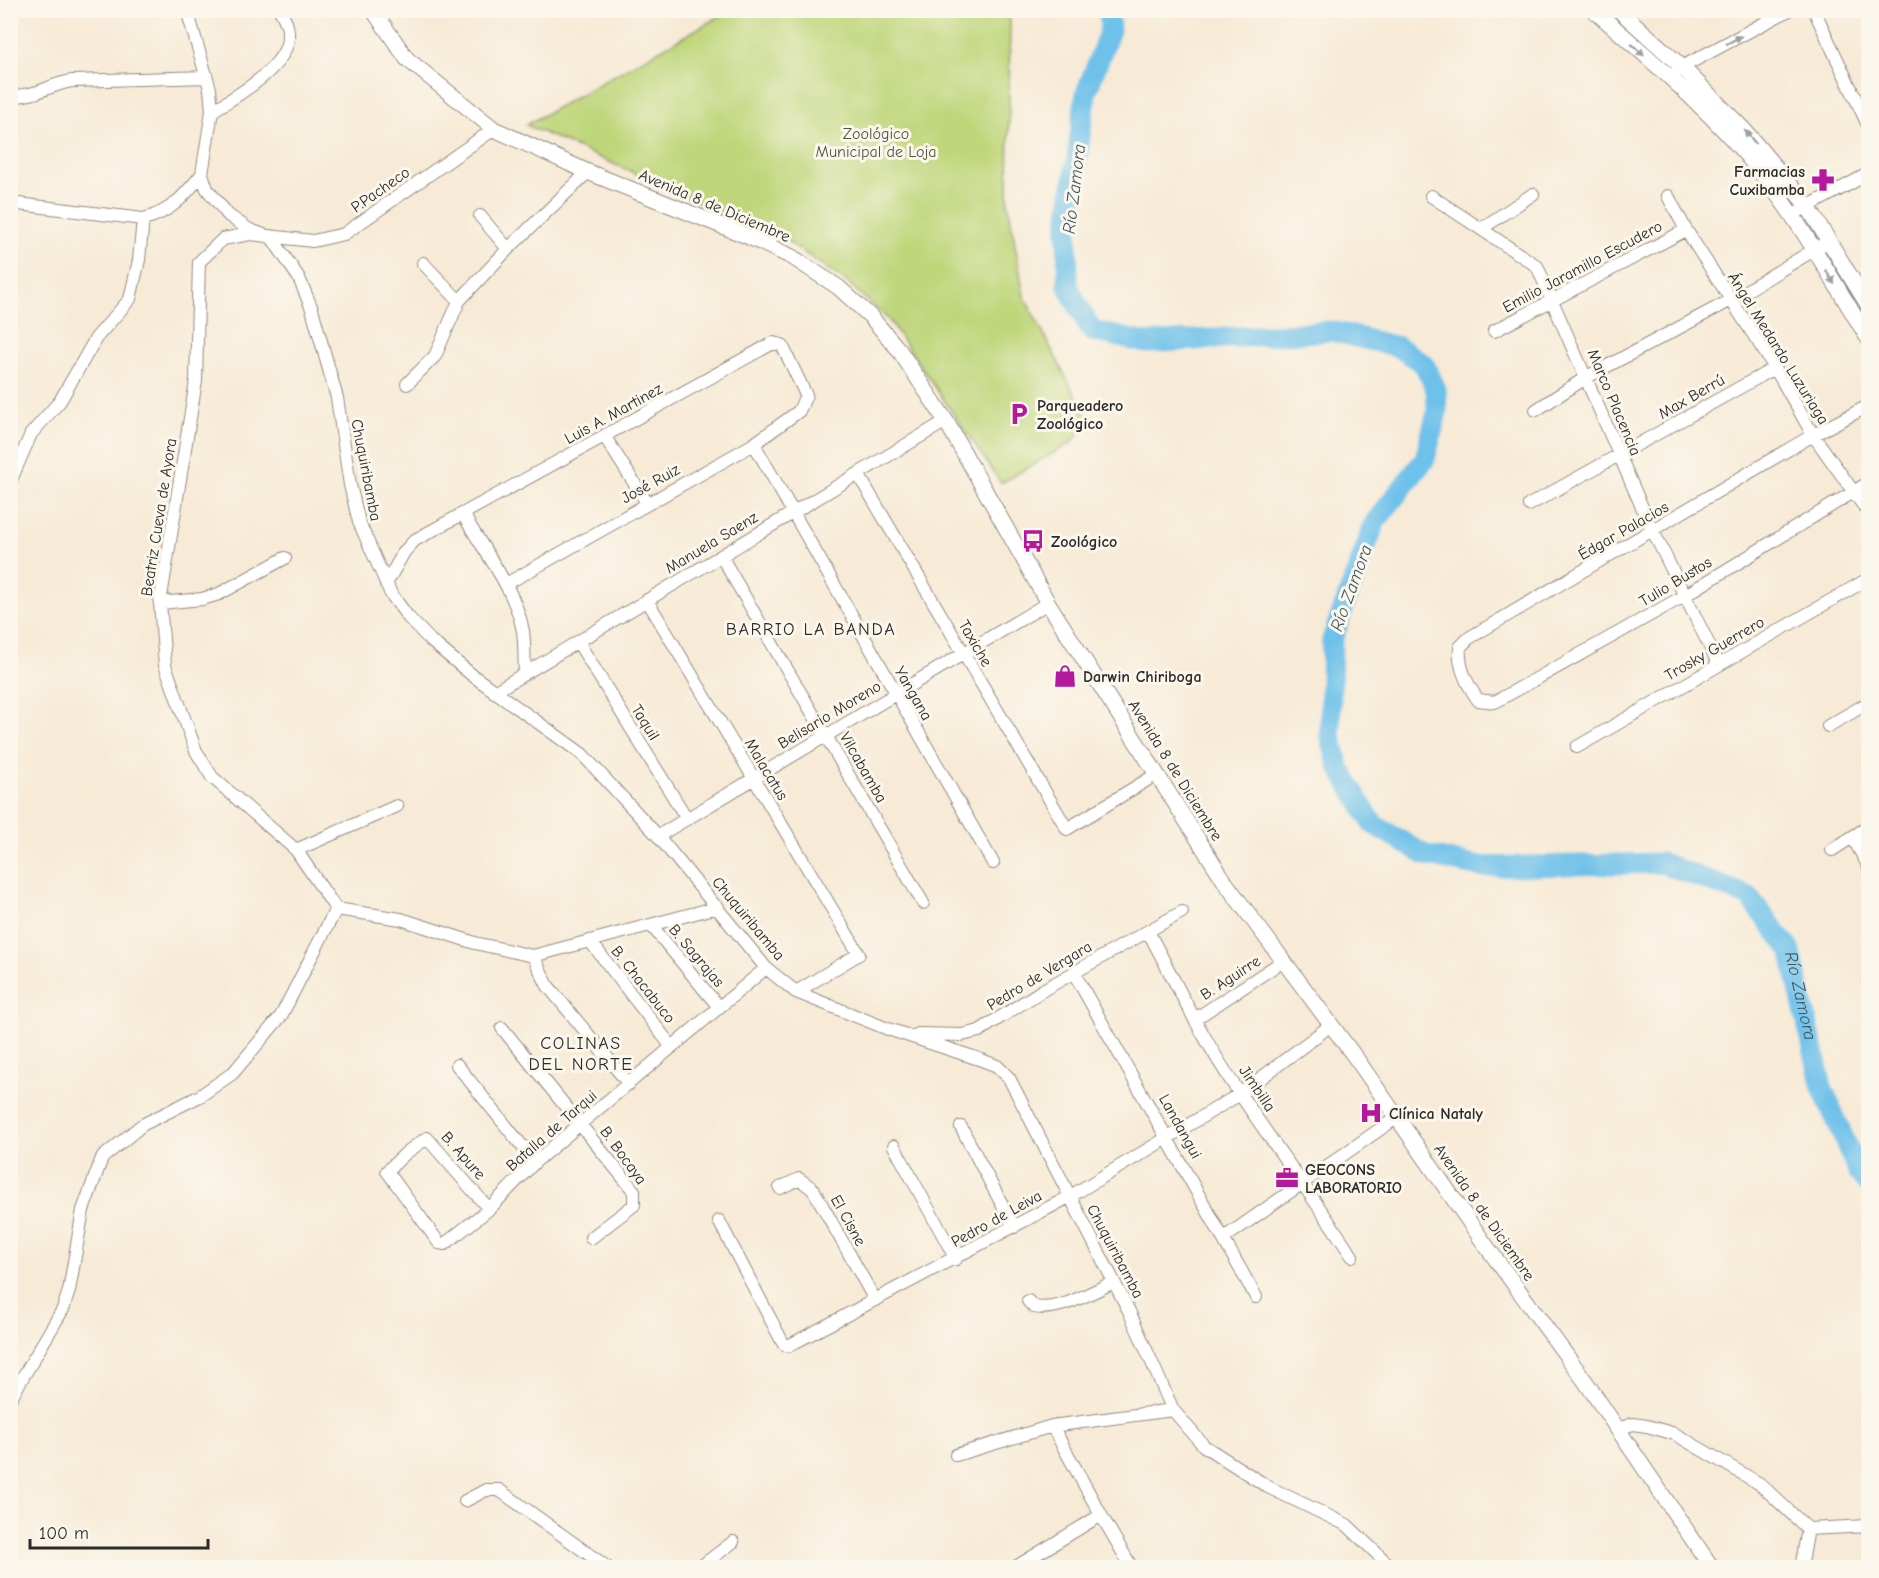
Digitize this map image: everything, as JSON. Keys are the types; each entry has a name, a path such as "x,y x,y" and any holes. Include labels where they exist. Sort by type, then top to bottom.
{"main road":[{"name":"Avenida 8 de Diciembre","path":"373,10 408,59 494,129 588,172 747,236 792,258 838,287 870,316 899,350 946,421 1048,603 1227,885 1331,1024 1618,1429 1712,1568"},
{"path":"1594,10 1670,78 1740,147 1792,215 1869,338"},
{"path":"1619,10 1682,67 1745,131 1808,207 1869,305"}],"street":[{"path":"187,10 207,77 212,111 202,174 207,189 228,215 248,229 272,238"},
{"path":"212,111 238,95 276,64 289,39 287,24 280,10"},
{"path":"1670,78 1682,67 1790,10"},
{"path":"1814,10 1869,125"},
{"path":"10,96 43,93 58,84 72,81 207,77"},
{"name":"P.Pacheco","path":"272,238 313,241 345,234 494,129"},
{"path":"407,384 435,356 459,301 508,249 588,172"},
{"path":"10,203 143,219 161,215 184,197 202,174"},
{"path":"1792,215 1869,174"},
{"path":"1481,229 1533,194"},
{"name":"Marco Placencia","path":"1431,196 1537,266 1654,531 1719,664"},
{"name":"Ángel Medardo Luzuriaga","path":"1668,196 1686,230 1775,368 1814,435 1869,512"},
{"path":"480,216 508,249"},
{"path":"10,482 31,434 60,401 96,338 130,299 139,260 143,219"},
{"name":"Emilio Jaramillo Escudero","path":"1494,331 1553,302 1686,230"},
{"name":"Beatriz Cueva de Ayora","path":"272,238 250,234 223,239 199,262 196,381 160,603 165,665 196,751 212,777 296,850 336,909"},
{"name":"Chuquiribamba","path":"272,238 299,278 312,309 337,398 350,485 359,522 386,584 408,617 431,641 494,692 582,754 658,836 766,968 796,992 997,1066 1009,1078 1114,1281 1173,1410 1204,1446 1268,1487 1347,1525 1392,1568"},
{"path":"1536,410 1587,377 1731,300 1828,241"},
{"path":"423,263 459,301"},
{"name":"Luis A. Martinez","path":"386,584 404,552 415,540 773,343 782,345 806,395 804,404"},
{"name":"Max Berrú","path":"1528,506 1775,368"},
{"name":"José Ruiz","path":"506,584 754,444 799,411 804,404"},
{"name":"Édgar Palacios","path":"1495,702 1478,699 1469,686 1461,666 1460,647 1469,638 1814,435 1869,406"},
{"name":"Manuela Saenz","path":"494,692 946,421"},
{"path":"605,437 647,503"},
{"name":"Yangana","path":"754,444 993,863"},
{"name":"Taxiche","path":"858,474 1067,829 1157,774"},
{"name":"Tulio Bustos","path":"1495,702 1684,596 1869,483"},
{"path":"463,514 506,584 523,632 525,673"},
{"name":"Vilcabamba","path":"721,556 924,903"},
{"path":"160,603 202,599 219,594 285,558"},
{"name":"Trosky Guerrero","path":"1577,747 1869,579"},
{"name":"Malacatus","path":"647,600 859,954 796,992"},
{"name":"Belisario Moreno","path":"658,836 1048,603"},
{"name":"Taquil","path":"578,642 687,819"},
{"path":"1828,726 1869,703"},
{"path":"296,850 397,806"},
{"path":"1832,850 1869,827"},
{"path":"1853,838 1869,865"},
{"path":"10,1399 63,1309 69,1291 83,1210 102,1158 142,1125 200,1096 233,1072 281,1016 336,909 401,919 475,943 533,956 717,907"},
{"name":"Pedro de Vergara","path":"905,1034 962,1035 979,1031 1074,973 1182,912"},
{"name":"B. Sagrajas","path":"651,926 717,1006"},
{"name":"Jimbilla","path":"1148,931 1195,1019 1240,1094 1305,1184 1352,1256"},
{"name":"B. Chacabuco","path":"590,941 671,1046"},
{"path":"533,956 548,986 629,1084"},
{"name":"B. Aguirre","path":"1195,1019 1283,961"},
{"name":"Batalla de Tarqui","path":"439,1243 445,1244 489,1209 535,1162 629,1084 717,1006 766,968"},
{"name":"Landangui","path":"1074,973 1256,1297"},
{"name":"Pedro de Leiva","path":"719,1221 783,1343 788,1346 956,1259 1069,1197 1240,1094 1331,1024"},
{"name":"B. Bocaya","path":"502,1028 582,1124 598,1150 636,1197 634,1205 591,1238"},
{"path":"457,1065 535,1162"},
{"path":"1224,1238 1305,1184 1396,1118"},
{"path":"961,1127 1014,1227"},
{"name":"B. Apure","path":"439,1243 388,1174 390,1167 427,1138 489,1209"},
{"path":"894,1146 956,1259"},
{"name":"El Cisne","path":"780,1188 799,1179 813,1189 875,1300"},
{"path":"1028,1301 1034,1307 1052,1306 1074,1300 1114,1281"},
{"path":"956,1455 1052,1426 1173,1410"},
{"path":"1618,1429 1633,1424 1675,1434 1760,1484 1808,1529 1869,1526"},
{"path":"1052,1426 1131,1568"},
{"path":"465,1501 486,1490 499,1490 608,1568"},
{"path":"1014,1568 1101,1515"},
{"path":"1801,1568 1808,1529"},
{"path":"699,1568 733,1542"}],"green space":[{"name":"Zoológico Municipal de Loja","path":"729,11 1010,11 1008,204 1024,296 1087,418 1073,442 1001,483 889,320 848,283 787,241 526,125"}],"waterway":[{"name":"Río Zamora","path":"1109,10 1110,30 1086,93 1067,231 1068,287 1092,331 1147,343 1332,331 1398,347 1424,364 1436,389 1437,412 1425,459 1375,522 1332,640 1330,734 1339,767 1373,824 1425,855 1480,867 1662,863 1748,896 1790,949 1822,1087 1858,1172 1868,1184"}],"place":[{"name":"Farmacias Cuxibamba","path":"1823,180"},
{"name":"Parqueadero Zoológico","path":"1019,414"},
{"name":"Zoológico","path":"1033,541"},
{"name":"Darwin Chiriboga","path":"1065,676"},
{"name":"Clínica Nataly","path":"1371,1113"},
{"name":"GEOCONS LABORATORIO","path":"1287,1178"}],"district":[{"name":"BARRIO LA BANDA","path":"811,629"},
{"name":"COLINAS DEL NORTE","path":"581,1053"}]}
